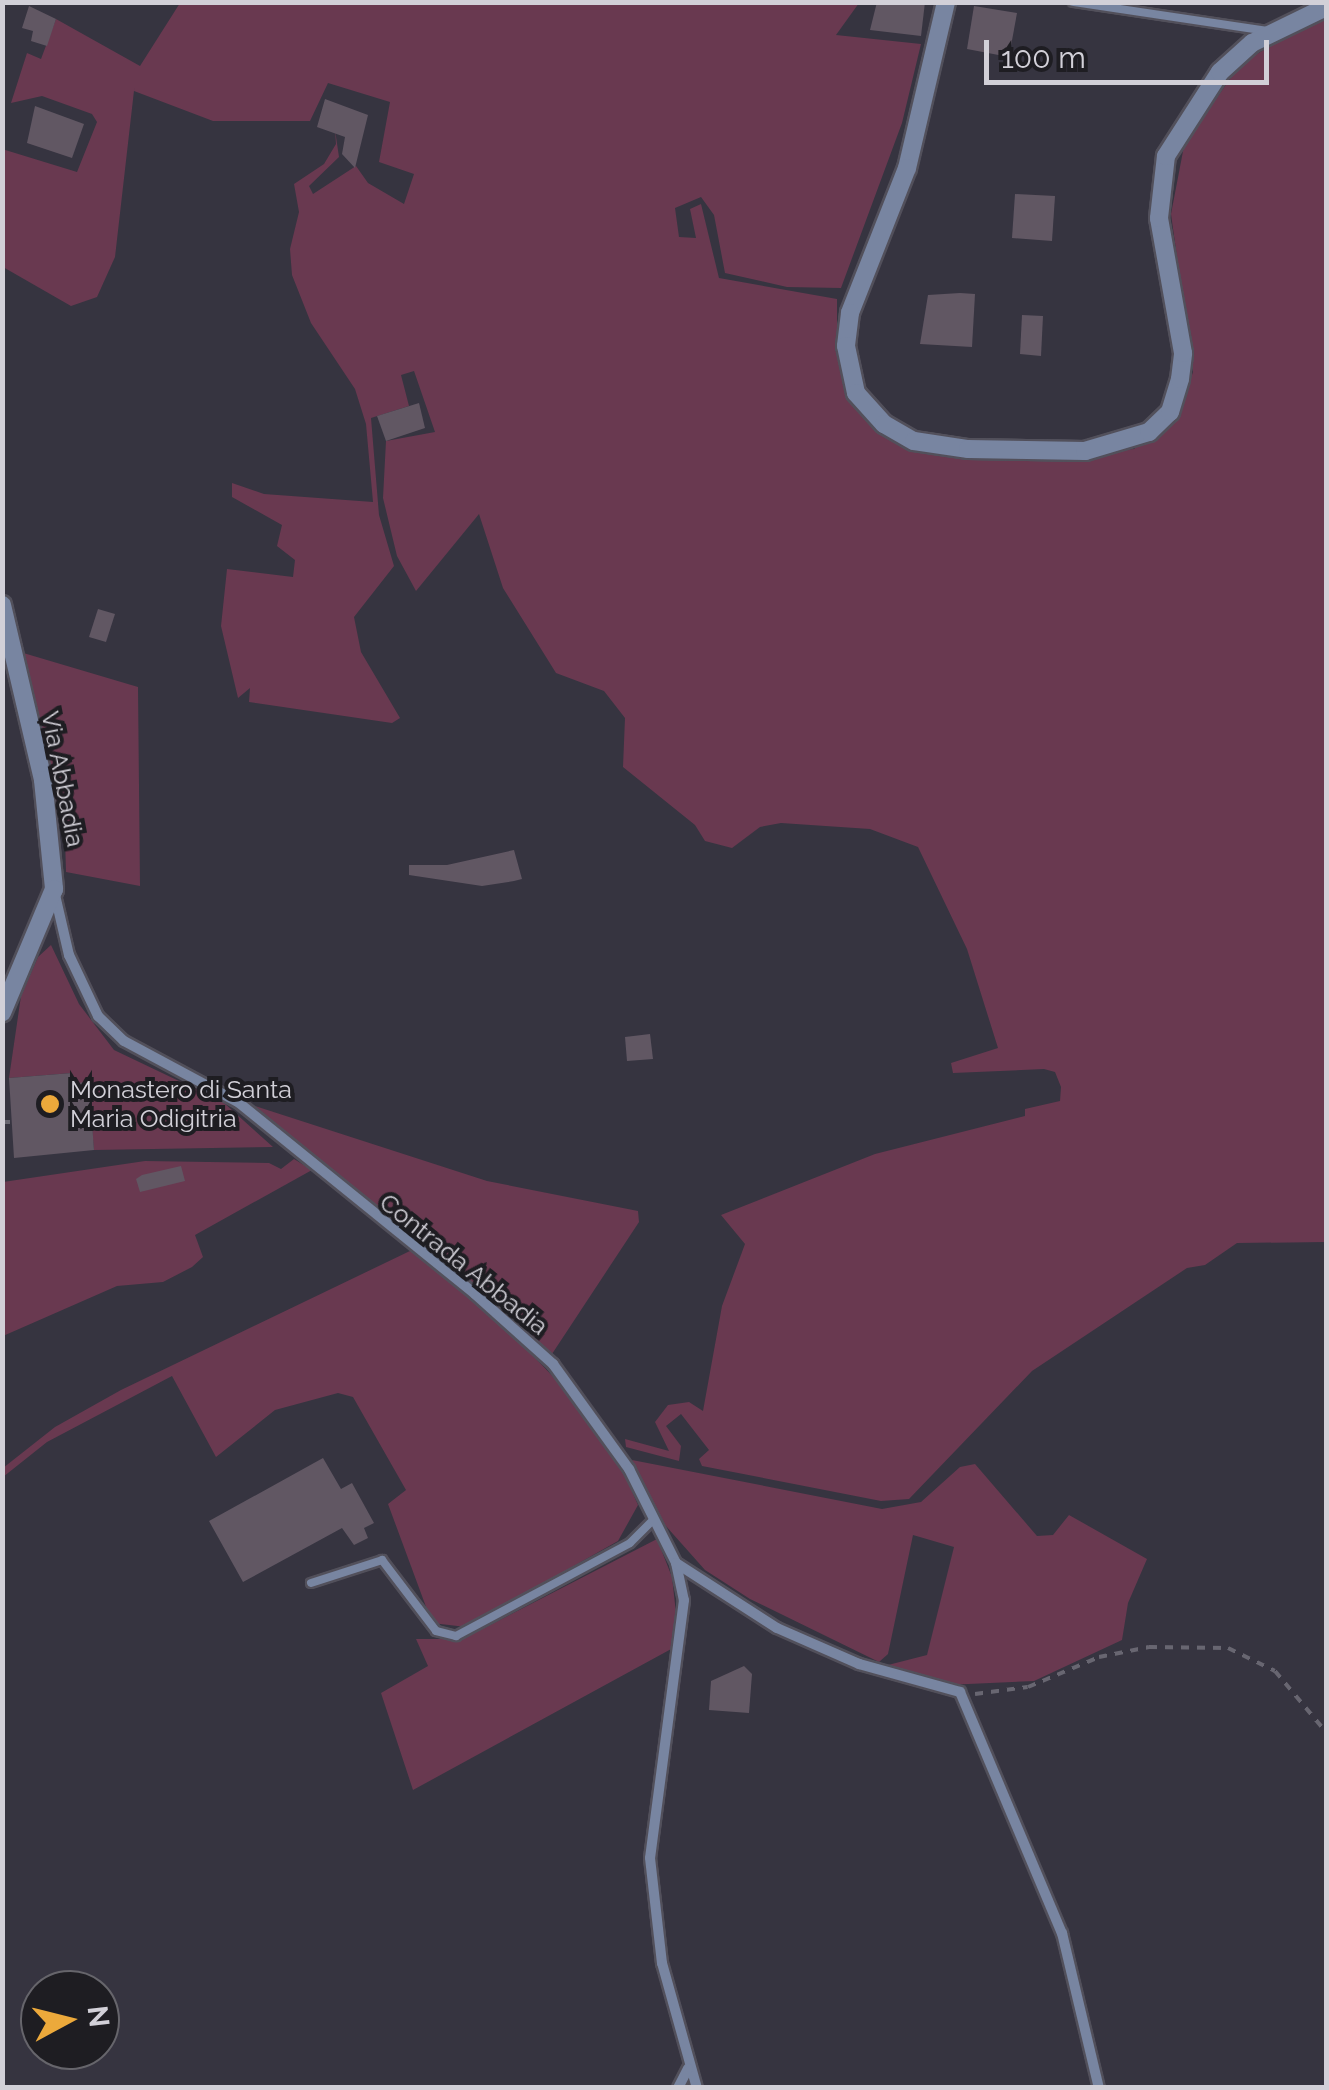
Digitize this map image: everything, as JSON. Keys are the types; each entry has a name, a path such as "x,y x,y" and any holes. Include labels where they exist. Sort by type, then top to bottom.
{"street":[{"path":"946,2 906,168 850,313 846,346 856,393 884,424 914,441 968,449 1122,445 1170,412 1183,354 1159,218 1166,156 1220,72 1272,32 1326,7"},
{"name":"Via Abbadia","path":"2,605 43,780 54,889 2,1014"},
{"name":"Contrada Abbadia","path":"54,889 69,955 98,1016 124,1042 238,1102 553,1364 601,1423 654,1518 676,1562 684,1600 680,1655 650,1858 662,1963 688,2068 697,2088"},
{"path":"676,1562 777,1628 859,1664 960,1692 1062,1933 1099,2088"},
{"path":"678,2088 688,2068"}],"lane":[{"path":"1074,2 1272,32"},
{"path":"311,1583 382,1560 436,1631 456,1636 630,1543 654,1518"}],"path":[{"path":"2,1122 11,1122"},
{"path":"960,1692 1028,1688 1099,1657 1149,1647 1228,1648 1275,1672 1326,1732"}],"shaded area":[{"path":"180,3 859,3 836,35 921,44 902,123 841,288 787,287 725,273 714,215 701,197 675,208 679,237 696,238 690,209 701,204 719,278 837,299 837,356 879,415 931,441 1055,454 1134,449 1179,414 1193,372 1171,214 1184,146 1240,64 1326,13 1326,1242 1237,1243 1205,1265 1187,1268 1032,1371 909,1499 881,1501 702,1466 699,1459 709,1450 681,1414 666,1426 681,1446 679,1461 626,1447 625,1439 669,1451 655,1422 668,1405 689,1402 703,1411 722,1306 745,1244 721,1215 875,1154 1025,1116 1025,1109 1060,1101 1061,1087 1055,1072 1044,1069 953,1073 951,1063 998,1048 967,949 918,847 870,829 781,823 760,827 732,848 705,841 695,825 623,767 625,718 604,691 556,673 503,588 479,514 416,591 397,556 383,498 386,441 435,432 414,371 401,375 409,406 371,418 379,515 394,566 354,617 361,652 400,718 392,723 249,702 250,688 238,698 221,626 227,569 293,577 295,560 277,546 282,525 232,497 232,483 264,494 373,502 366,424 355,389 311,323 292,275 290,249 299,212 294,184 324,164 336,144 335,130 339,157 309,186 313,194 356,166 368,183 404,204 414,174 379,162 390,102 328,83 310,121 213,121 134,91 135,82 115,257 97,297 71,306 3,267 2,149 77,172 97,122 92,114 42,96 11,103 27,53 41,59 56,19 140,66"},
{"path":"20,652 138,687 140,886 66,872 65,838"},
{"path":"51,945 79,1004 114,1050 223,1102 273,1147 94,1150 88,1082 74,1084 72,1073 9,1078 21,996 38,957"},
{"path":"255,1106 487,1181 638,1211 639,1222 552,1354"},
{"path":"294,1159 312,1170 195,1235 203,1257 192,1267 163,1282 117,1286 3,1336 3,1182 145,1161 269,1163 281,1169"},
{"path":"412,1250 502,1323 580,1405 617,1457 638,1505 618,1541 466,1627 432,1623 388,1504 406,1490 353,1397 338,1393 275,1410 216,1457 172,1376 47,1442 3,1477 3,1468 55,1427 121,1390"},
{"path":"632,1460 882,1509 921,1502 960,1467 975,1464 1037,1536 1053,1535 1069,1515 1147,1559 1128,1603 1122,1640 1034,1681 946,1685 888,1665 927,1655 954,1547 913,1535 888,1654 879,1662 750,1599 705,1570 665,1525"},
{"path":"657,1539 672,1577 678,1631 673,1648 413,1790 381,1693 428,1666 416,1639 463,1639"}],"building":[{"path":"877,2 925,2 921,36 870,30"},
{"path":"29,6 56,19 47,46 31,41 33,31 22,28"},
{"path":"974,6 1017,13 1009,57 967,49"},
{"path":"325,99 368,115 355,168 342,154 345,137 317,127"},
{"path":"35,106 84,124 72,158 27,143"},
{"path":"1015,194 1055,196 1052,241 1012,238"},
{"path":"975,294 972,347 920,344 928,295"},
{"path":"1022,315 1043,316 1041,356 1020,354"},
{"path":"419,403 425,428 386,441 377,416"},
{"path":"98,609 115,614 106,642 89,637"},
{"path":"514,850 522,879 514,881 482,886 409,875 409,865 447,865"},
{"path":"650,1034 653,1059 627,1061 625,1037"},
{"name":"Monastero di Santa Maria Odigitria","path":"72,1073 74,1084 89,1081 94,1150 14,1158 9,1078"},
{"path":"181,1166 185,1181 140,1192 136,1179 142,1175"},
{"path":"323,1458 341,1489 352,1483 374,1523 364,1528 368,1538 354,1545 342,1528 243,1582 209,1521"},
{"path":"744,1666 752,1674 749,1713 709,1710 711,1681"}],"place":[{"name":"Monastero di Santa Maria Odigitria","path":"50,1104"}]}
